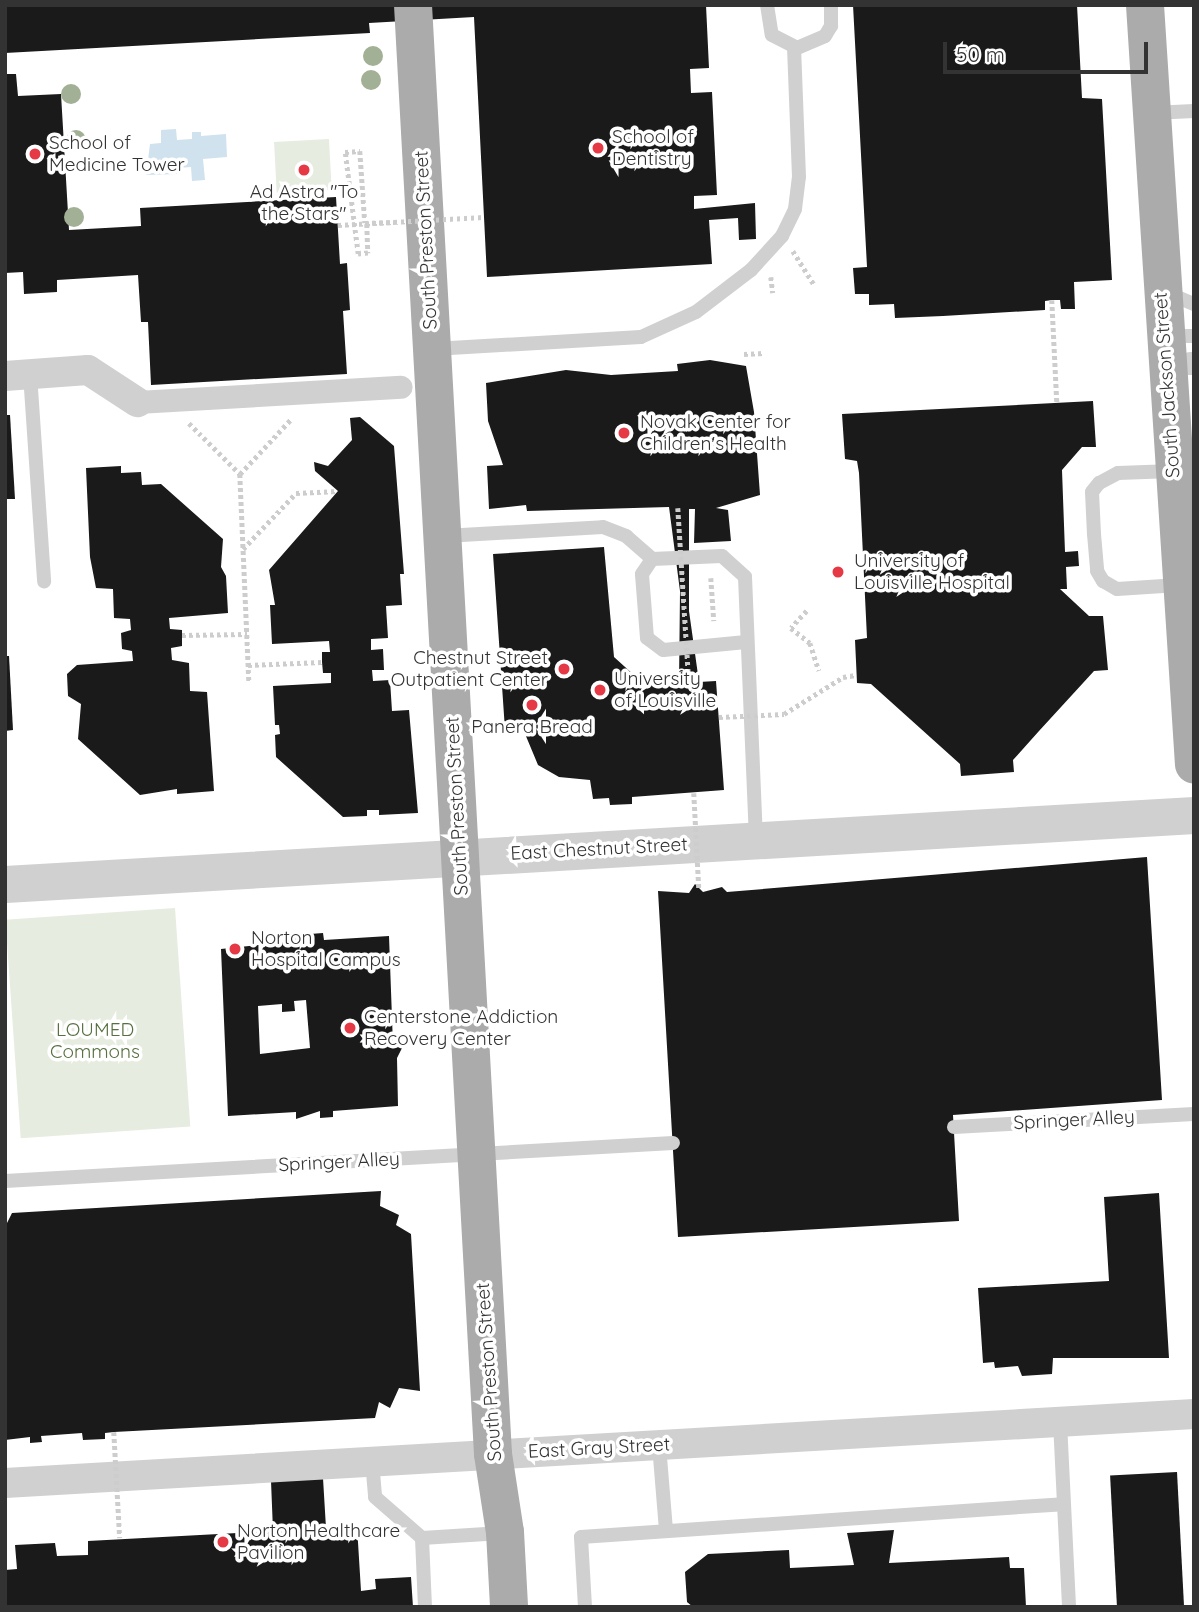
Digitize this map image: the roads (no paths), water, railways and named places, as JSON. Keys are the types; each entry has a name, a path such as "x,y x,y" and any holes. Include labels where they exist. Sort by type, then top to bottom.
{"main road":[{"name":"South Preston Street","path":"413,5 493,1454 505,1532 509,1607"},
{"name":"South Jackson Street","path":"1145,5 1151,113 1177,296 1179,336 1173,471 1194,764"}],"street":[{"path":"18,375 88,370 137,402 401,387"},
{"name":"East Chestnut Street","path":"5,884 1194,815"},
{"name":"East Gray Street","path":"5,1483 1194,1414"}],"lane":[{"path":"767,5 766,17 772,35 794,48 806,48 825,36 831,26 831,5"},
{"path":"432,349 641,337 670,327 751,270 782,236 795,209 799,177 794,48"},
{"path":"1151,113 1194,111"},
{"path":"18,375 44,582"},
{"path":"1173,471 1118,473 1099,483 1093,492 1094,534 1097,571 1103,581 1117,590 1181,585"},
{"path":"442,536 603,527 626,536 652,559 710,555 732,562 748,586 746,642 756,840"},
{"path":"652,559 642,574 647,638 663,650 746,642"},
{"name":"Springer Alley","path":"954,1126 1194,1114"},
{"name":"Springer Alley","path":"5,1181 673,1143"},
{"path":"1060,1422 1069,1607"},
{"path":"659,1445 666,1531"},
{"path":"372,1461 375,1497 422,1538 505,1532"},
{"path":"584,1607 582,1537 1063,1504"},
{"path":"422,1538 425,1607"}],"water":[{"path":"176,129 177,140 192,139 192,132 201,132 201,136 226,134 227,157 203,159 205,180 192,181 191,167 178,168 177,174 146,175 150,144 161,143 161,130"}],"place":[{"name":"School of Dentistry","path":"598,148"},
{"name":"School of Medicine Tower","path":"35,154"},
{"name":"Ad Astra \"To the Stars\"","path":"304,170"},
{"name":"Novak Center for Children's Health","path":"624,433"},
{"name":"University of Louisville Hospital","path":"838,572"},
{"name":"Chestnut Street Outpatient Center","path":"564,669"},
{"name":"University of Louisville","path":"600,690"},
{"name":"Panera Bread","path":"532,705"},
{"name":"Norton Hospital Campus","path":"235,949"},
{"name":"Centerstone Addiction Recovery Center","path":"350,1028"},
{"name":"Norton Healthcare Pavilion","path":"223,1542"}],"park label":[{"name":"LOUMED Commons","path":"95,1041"}]}
